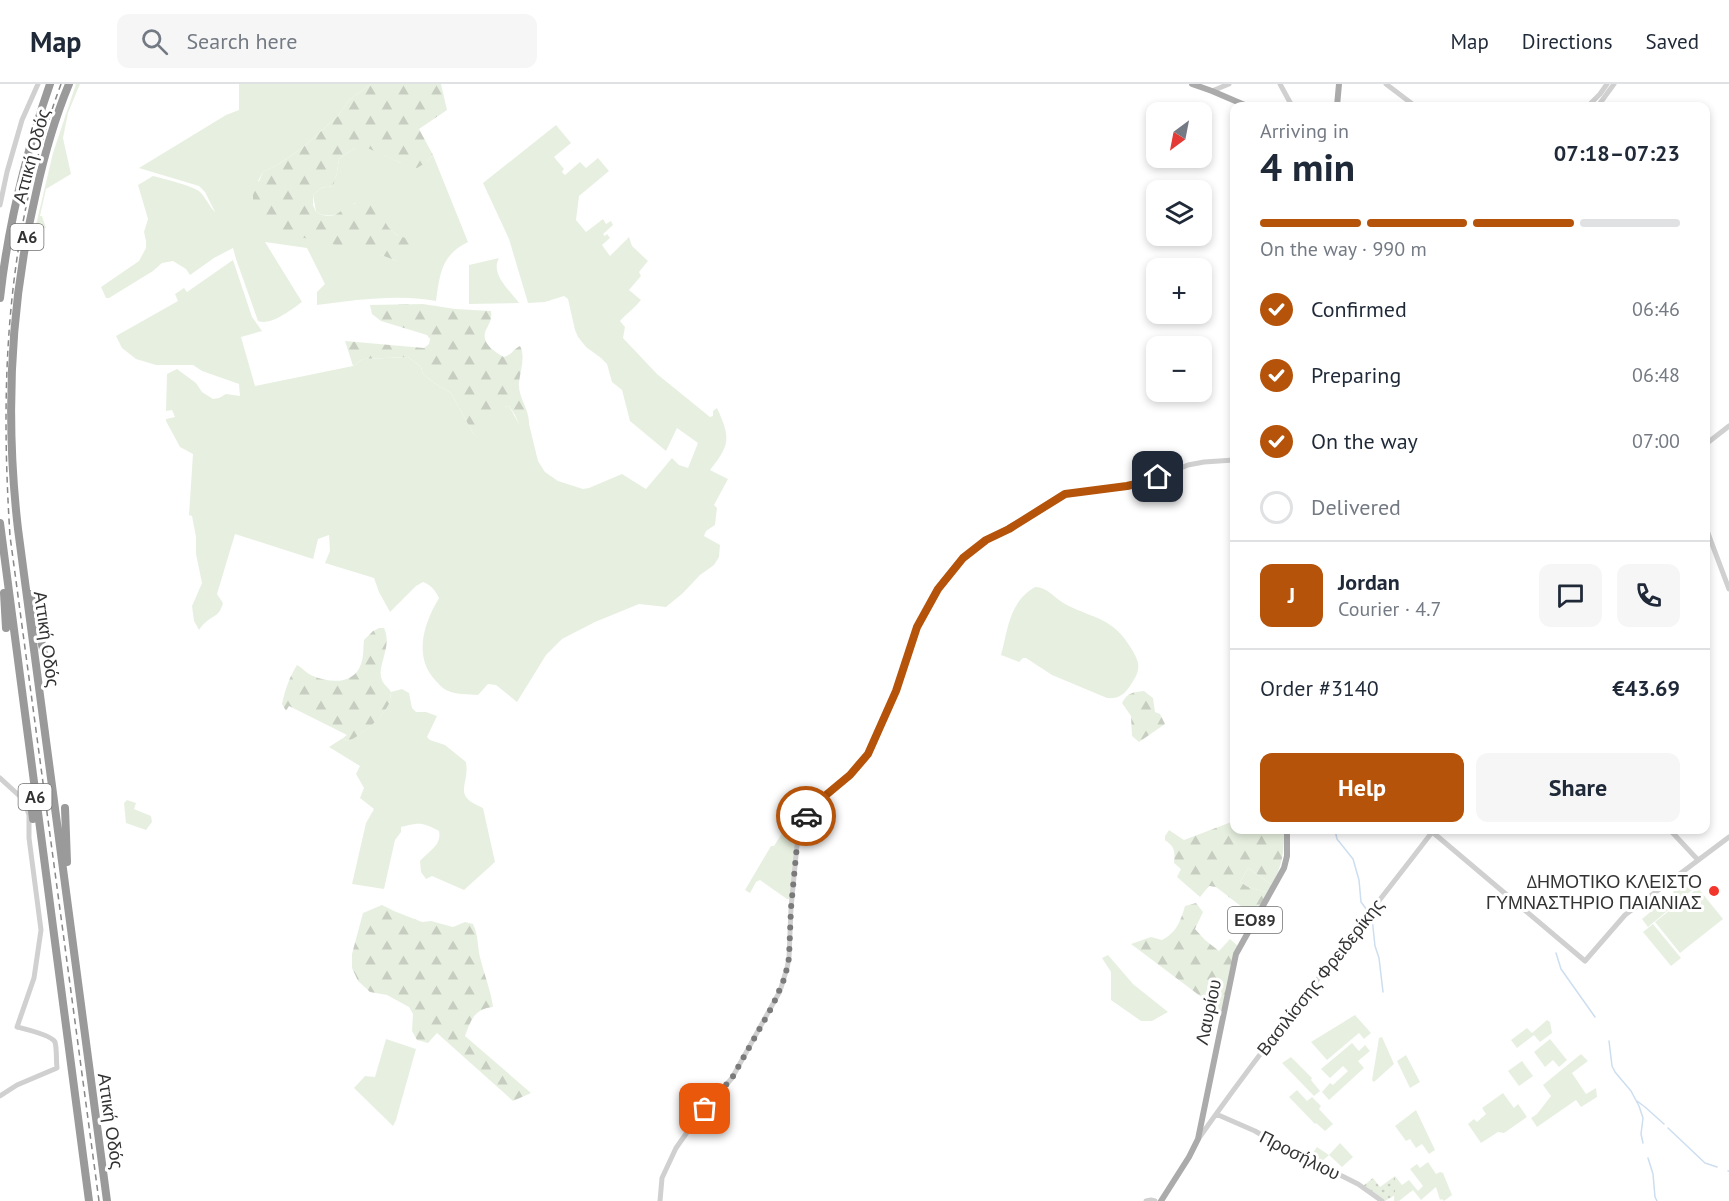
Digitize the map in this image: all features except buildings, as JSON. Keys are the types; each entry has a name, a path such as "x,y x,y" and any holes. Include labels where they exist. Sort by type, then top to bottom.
{"highway":[{"name":"Αττική Οδός","path":"0,298 19,190 50,84"},
{"name":"Αττική Οδός","path":"69,84 57,111 41,169 25,244 15,314 11,439 21,558 106,1201"},
{"name":"Αττική Οδός","path":"0,524 89,1201"},
{"path":"21,558 44,654"},
{"path":"4,559 6,628"},
{"path":"31,803 46,904 53,932"},
{"path":"65,808 66,888"}],"main road":[{"path":"1192,84 1238,102"},
{"path":"1337,102 1339,84"},
{"name":"Λαυρίου","path":"1161,1201 1198,1139 1236,954 1283,871 1287,856 1287,834"}],"street":[{"path":"0,205 22,120 38,84"},
{"path":"1212,91 1229,84"},
{"path":"1386,84 1410,102"},
{"path":"1592,102 1607,84"},
{"path":"1601,102 1614,84"},
{"path":"1282,87 1290,102"},
{"path":"1710,441 1729,426"},
{"path":"660,1201 663,1175 676,1148 695,1121 732,1078 773,1005 788,968 797,845 802,825 808,813 821,798 850,775 872,748 896,691 917,627 938,589 950,573 963,558 986,540 1009,529 1065,494 1127,486 1149,481 1188,465 1230,460"},
{"path":"1710,539 1729,589"},
{"path":"0,777 24,800 29,814 29,838 41,930 34,978 17,1027 48,1036 53,1040 57,1068 17,1085 0,1096"},
{"name":"Βασιλίσσης Φρειδερίκης","path":"1198,1139 1429,834"},
{"path":"1437,834 1585,961 1625,915 1729,837"},
{"path":"1674,834 1698,860"},
{"path":"1202,1118 1215,1115"},
{"name":"Προσήλιου","path":"1215,1115 1255,1131 1285,1149 1304,1156 1358,1184 1382,1201"},
{"path":"1146,1201 1155,1201"}],"green space":[{"path":"76,84 80,84 68,113 63,138 71,174 46,189 40,216 46,228 35,229 53,153"},
{"path":"239,84 371,84 349,100 338,116 301,149 263,172 258,181 381,255 397,261 398,236 381,218 355,203 336,214 327,215 316,212 313,195 321,188 333,186 339,159 363,145 401,163 427,162 433,155 468,242 452,253 443,266 436,301 391,298 317,305 317,292 325,284 307,248 265,242 302,302 275,319 258,321 233,248 190,275 186,269 173,261 162,263 153,271 106,298 101,287 139,261 146,248 144,232 148,219 138,185 153,176 185,185 200,192 215,212 205,192 199,186 139,168 226,115 239,110"},
{"path":"371,84 441,84 447,110 419,129 433,155 417,168 363,146 353,149 339,159 333,186 321,188 313,195 313,205 316,212 329,216 337,214 350,205 371,201 389,228 398,236 406,238 412,245 412,257 397,261 381,255 282,233 257,217 253,206 253,195 263,172 301,149 338,116 349,100"},
{"path":"556,125 571,143 554,157 564,169 562,172 565,175 580,162 586,168 598,158 609,171 579,196 576,220 586,232 603,219 606,224 611,221 613,225 603,234 605,236 607,234 610,238 602,245 610,256 629,237 632,246 648,261 639,272 641,276 629,290 641,300 620,321 625,327 623,338 657,374 710,417 717,408 725,427 725,447 710,470 728,479 714,505 717,508 715,525 706,531 704,536 720,545 719,557 714,565 666,607 639,604 595,622 562,639 546,655 517,702 496,685 488,684 478,695 453,693 442,687 428,671 423,650 425,629 439,598 434,590 423,582 390,612 374,578 325,563 330,551 329,535 318,539 313,559 235,534 217,594 223,603 218,613 199,630 194,621 192,606 202,583 192,516 189,515 193,454 180,447 166,421 166,419 175,417 172,410 166,411 167,374 177,369 213,399 226,394 240,396 239,384 202,371 193,365 156,365 136,359 122,348 116,336 178,301 175,294 184,288 187,292 233,260 252,317 262,331 241,337 255,386 353,366 363,359 408,357 421,367 423,374 451,393 474,435 491,409 509,406 519,424 529,424 538,461 545,472 558,481 583,489 622,474 646,489 672,458 679,465 688,468 698,443 677,428 666,451 630,421 622,390 612,382 607,364 586,347 578,337 568,299 564,296 545,302 528,303 509,239 483,183"},
{"path":"499,258 497,270 499,276 519,303 469,304 469,265"},
{"path":"423,304 491,311 485,334 489,346 504,357 520,346 522,350 519,388 529,424 519,424 509,406 491,410 481,433 474,435 451,393 423,374 421,367 408,357 363,359 353,366 345,341 424,348 429,344 430,339 427,335 381,321 372,314 370,305"},
{"path":"1035,587 1044,589 1067,605 1103,620 1124,638 1138,663 1138,671 1123,694 1107,698 1052,675 1026,658 1019,662 1001,655 1015,608 1026,593"},
{"path":"379,628 384,628 387,642 381,675 383,682 391,692 388,707 372,724 348,741 343,738 347,735 289,706 286,711 282,704 283,699 297,665 311,675 320,678 334,681 347,679 358,671 363,655 364,640"},
{"path":"402,689 409,693 412,708 416,712 426,712 437,716 427,737 445,745 466,762 465,794 467,799 483,808 495,862 464,890 432,876 426,879 421,872 420,861 434,848 439,840 439,831 421,824 401,827 401,832 395,840 384,889 352,884 366,823 374,809 360,798 364,788 356,774 360,766 329,747 343,738 348,741 366,729 388,706 391,692"},
{"path":"1144,691 1153,698 1155,712 1160,714 1165,724 1139,742 1132,736 1131,716 1122,703 1131,694"},
{"path":"127,800 136,803 134,809 151,816 152,822 146,830 126,823 124,803"},
{"path":"798,808 806,813 803,818 790,899 760,880 756,882 750,893 745,890 771,846 774,846"},
{"path":"1230,823 1230,834 1284,834 1279,871 1272,885 1248,868 1240,882 1248,887 1269,893 1255,917 1216,887 1209,886 1200,897 1177,877 1181,869 1174,863 1174,850 1165,840 1165,836 1169,830 1184,840"},
{"path":"1248,868 1272,885 1269,893 1248,887 1240,882"},
{"path":"1688,878 1696,887 1680,900 1673,892"},
{"path":"1698,888 1723,919 1680,953 1655,922"},
{"path":"1672,894 1678,902 1648,927 1642,919"},
{"path":"1196,903 1203,912 1195,929 1205,940 1219,951 1230,939 1238,946 1223,1011 1131,944 1151,937 1162,940 1167,937 1177,926 1185,906"},
{"path":"382,905 422,922 431,921 453,927 465,922 473,924 493,1007 477,1013 471,1020 465,1036 531,1093 513,1101 437,1033 428,1043 417,1040 412,1031 413,1014 409,1007 387,995 370,992 358,981 352,968 352,954 363,913"},
{"path":"1653,924 1681,958 1671,966 1643,932"},
{"path":"1108,955 1133,984 1168,1012 1152,1021 1141,1021 1111,1000 1111,972 1102,958"},
{"path":"1355,1015 1371,1033 1364,1039 1359,1033 1327,1060 1311,1042"},
{"path":"1547,1020 1550,1022 1552,1033 1540,1042 1534,1035 1517,1048 1511,1040 1527,1028 1532,1033"},
{"path":"1382,1037 1394,1064 1374,1082 1372,1080 1379,1038"},
{"path":"386,1039 416,1049 393,1126 354,1088 365,1076 375,1077"},
{"path":"1550,1039 1567,1060 1559,1067 1553,1060 1545,1067 1534,1052"},
{"path":"1352,1043 1359,1051 1365,1045 1370,1051 1358,1061 1364,1068 1329,1100 1322,1092 1330,1083 1333,1085 1348,1071 1343,1066 1330,1078 1321,1069"},
{"path":"1581,1054 1588,1061 1572,1073 1586,1094 1596,1088 1597,1097 1581,1107 1576,1100 1537,1127 1531,1118 1551,1096 1543,1085"},
{"path":"1406,1055 1420,1082 1410,1088 1397,1061"},
{"path":"1291,1057 1312,1078 1311,1080 1320,1091 1314,1096 1282,1063"},
{"path":"1522,1061 1533,1076 1519,1086 1508,1071"},
{"path":"1297,1090 1307,1101 1312,1097 1321,1106 1319,1109 1333,1124 1325,1131 1289,1097"},
{"path":"1503,1093 1514,1108 1518,1104 1527,1117 1504,1133 1498,1132 1481,1143 1468,1124 1474,1119 1477,1122 1486,1114 1482,1108"},
{"path":"1416,1110 1435,1150 1429,1154 1422,1144 1416,1148 1410,1139 1406,1141 1395,1126"},
{"path":"1340,1143 1353,1157 1342,1167 1329,1155"},
{"path":"1317,1147 1329,1155 1320,1163 1310,1157"},
{"path":"1428,1162 1436,1174 1443,1173 1452,1195 1444,1201 1440,1200 1436,1187 1421,1200 1413,1190 1399,1201 1394,1201 1395,1176 1402,1185 1409,1180 1418,1191 1423,1186 1410,1169 1417,1164 1420,1168"},
{"path":"1395,1176 1395,1195 1385,1201 1363,1186 1373,1178 1380,1187"}],"waterway":[{"path":"1336,834 1337,839 1353,859 1359,880 1361,902 1367,910"},
{"path":"1372,918 1383,992"},
{"path":"1556,953 1561,969 1595,1017"},
{"path":"1609,1041 1612,1066 1639,1106 1643,1118 1641,1134 1643,1143"},
{"path":"1637,1101 1664,1124"},
{"path":"1668,1128 1705,1163 1717,1167"},
{"path":"1648,1158 1657,1201"}],"railway":[{"path":"61,84 28,195 18,251 7,363 7,478 10,536 99,1201"}],"way so far":[{"path":"705,1109 732,1078 773,1005 785,977 789,958 797,845 806,816"}],"place":[{"name":"ΔΗΜΟΤΙΚΟ ΚΛΕΙΣΤΟ ΓΥΜΝΑΣΤΗΡΙΟ ΠΑΙΑΝΙΑΣ","path":"1714,891"}],"route":[{"path":"806,816 814,805 850,775 868,754 896,691 917,627 938,589 963,558 986,540 1009,529 1065,494 1127,486 1158,477"}]}
